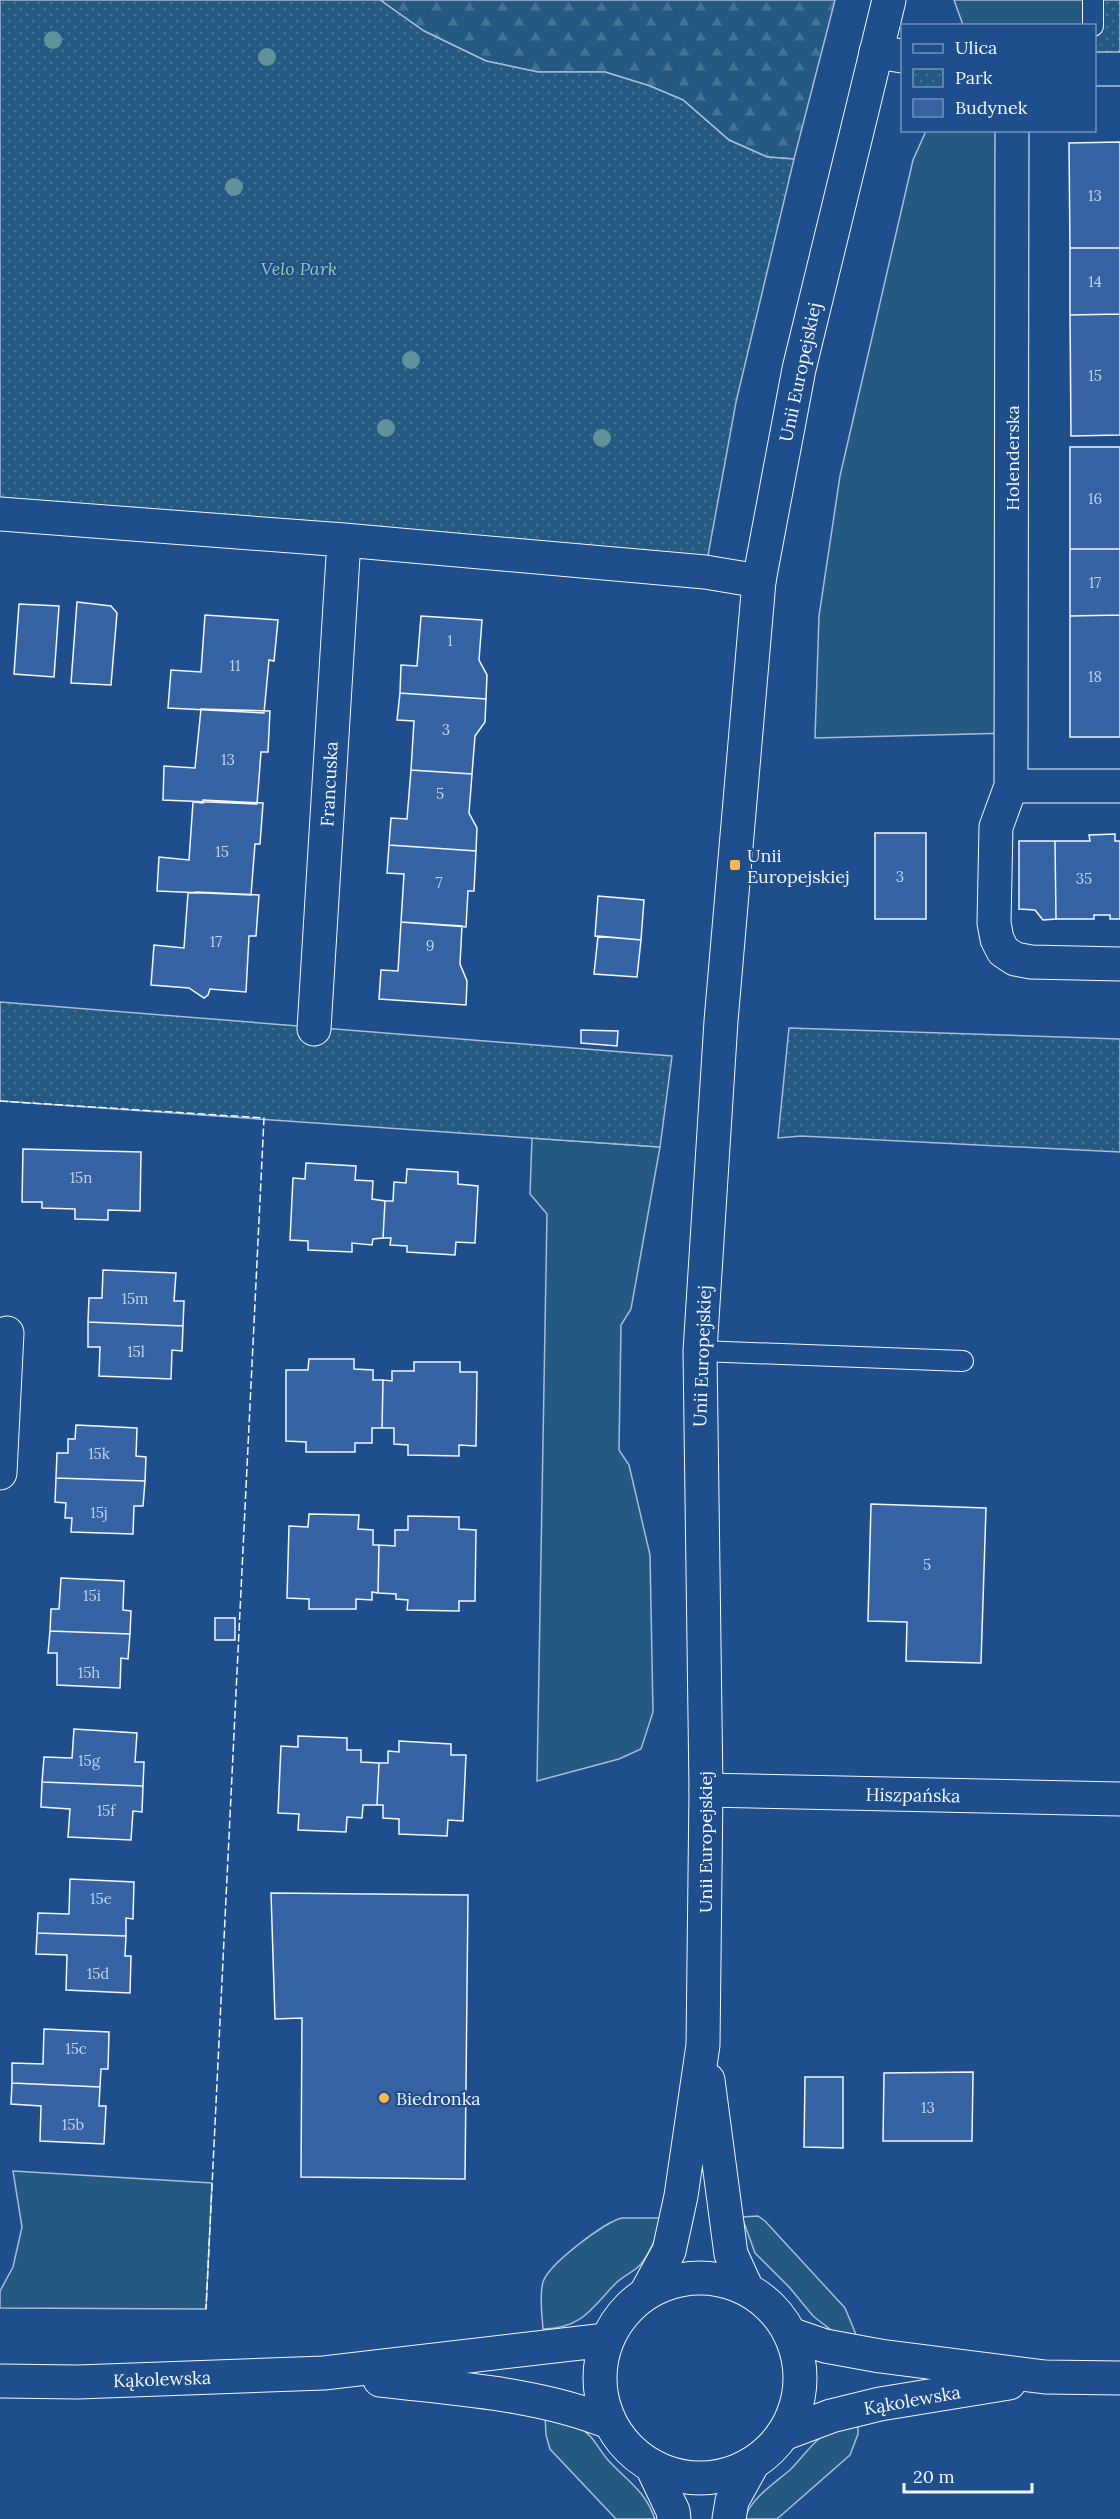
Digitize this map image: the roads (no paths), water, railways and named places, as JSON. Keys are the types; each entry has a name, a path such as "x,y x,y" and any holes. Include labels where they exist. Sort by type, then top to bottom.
{"main road":[{"name":"Unii Europejskiej","path":"646,2293 669,2251 681,2196 703,2045 706,1791 699,1351 721,1020 759,581 799,369 889,54 889,0"},
{"path":"1096,69 1120,69"},
{"name":"Holenderska","path":"1012,132 1011,786 996,827 994,923 997,939 1003,951 1015,959 1031,962 1120,964"},
{"path":"0,514 344,540 705,572 759,581"},
{"name":"Francuska","path":"314,1029 344,540"},
{"path":"1011,786 1120,786"},
{"path":"0,1473 7,1333"},
{"name":"Hiszpańska","path":"706,1791 1120,1799"},
{"name":"Unii Europejskiej","path":"703,2045 731,2254 747,2289"},
{"path":"706,2278 727,2281 747,2289 779,2316 790,2334 797,2354 800,2375 799,2396 793,2415 783,2434 770,2450 753,2463 734,2473 692,2479 672,2475 652,2467 620,2440 609,2422 602,2403 599,2381 606,2340 616,2322 630,2306 646,2293 665,2284 685,2279 706,2278"},
{"name":"Kąkolewska","path":"790,2334 825,2346 880,2356 1045,2377 1120,2378"},
{"path":"324,2373 606,2340"},
{"path":"324,2373 527,2397 576,2409 609,2422"},
{"name":"Kąkolewska","path":"0,2381 78,2382 324,2373"},
{"name":"Kąkolewska","path":"783,2434 831,2416 880,2404 1045,2377"},
{"path":"729,2519 732,2501 753,2463"},
{"path":"652,2467 673,2511 674,2519"}],"lane":[{"path":"1093,0 1093,24"},
{"path":"699,1351 963,1361"}],"place":[{"name":"Unii Europejskiej","path":"735,865"},
{"name":"Biedronka","path":"384,2098"}],"park label":[{"name":"Velo Park","path":"299,268"}]}
